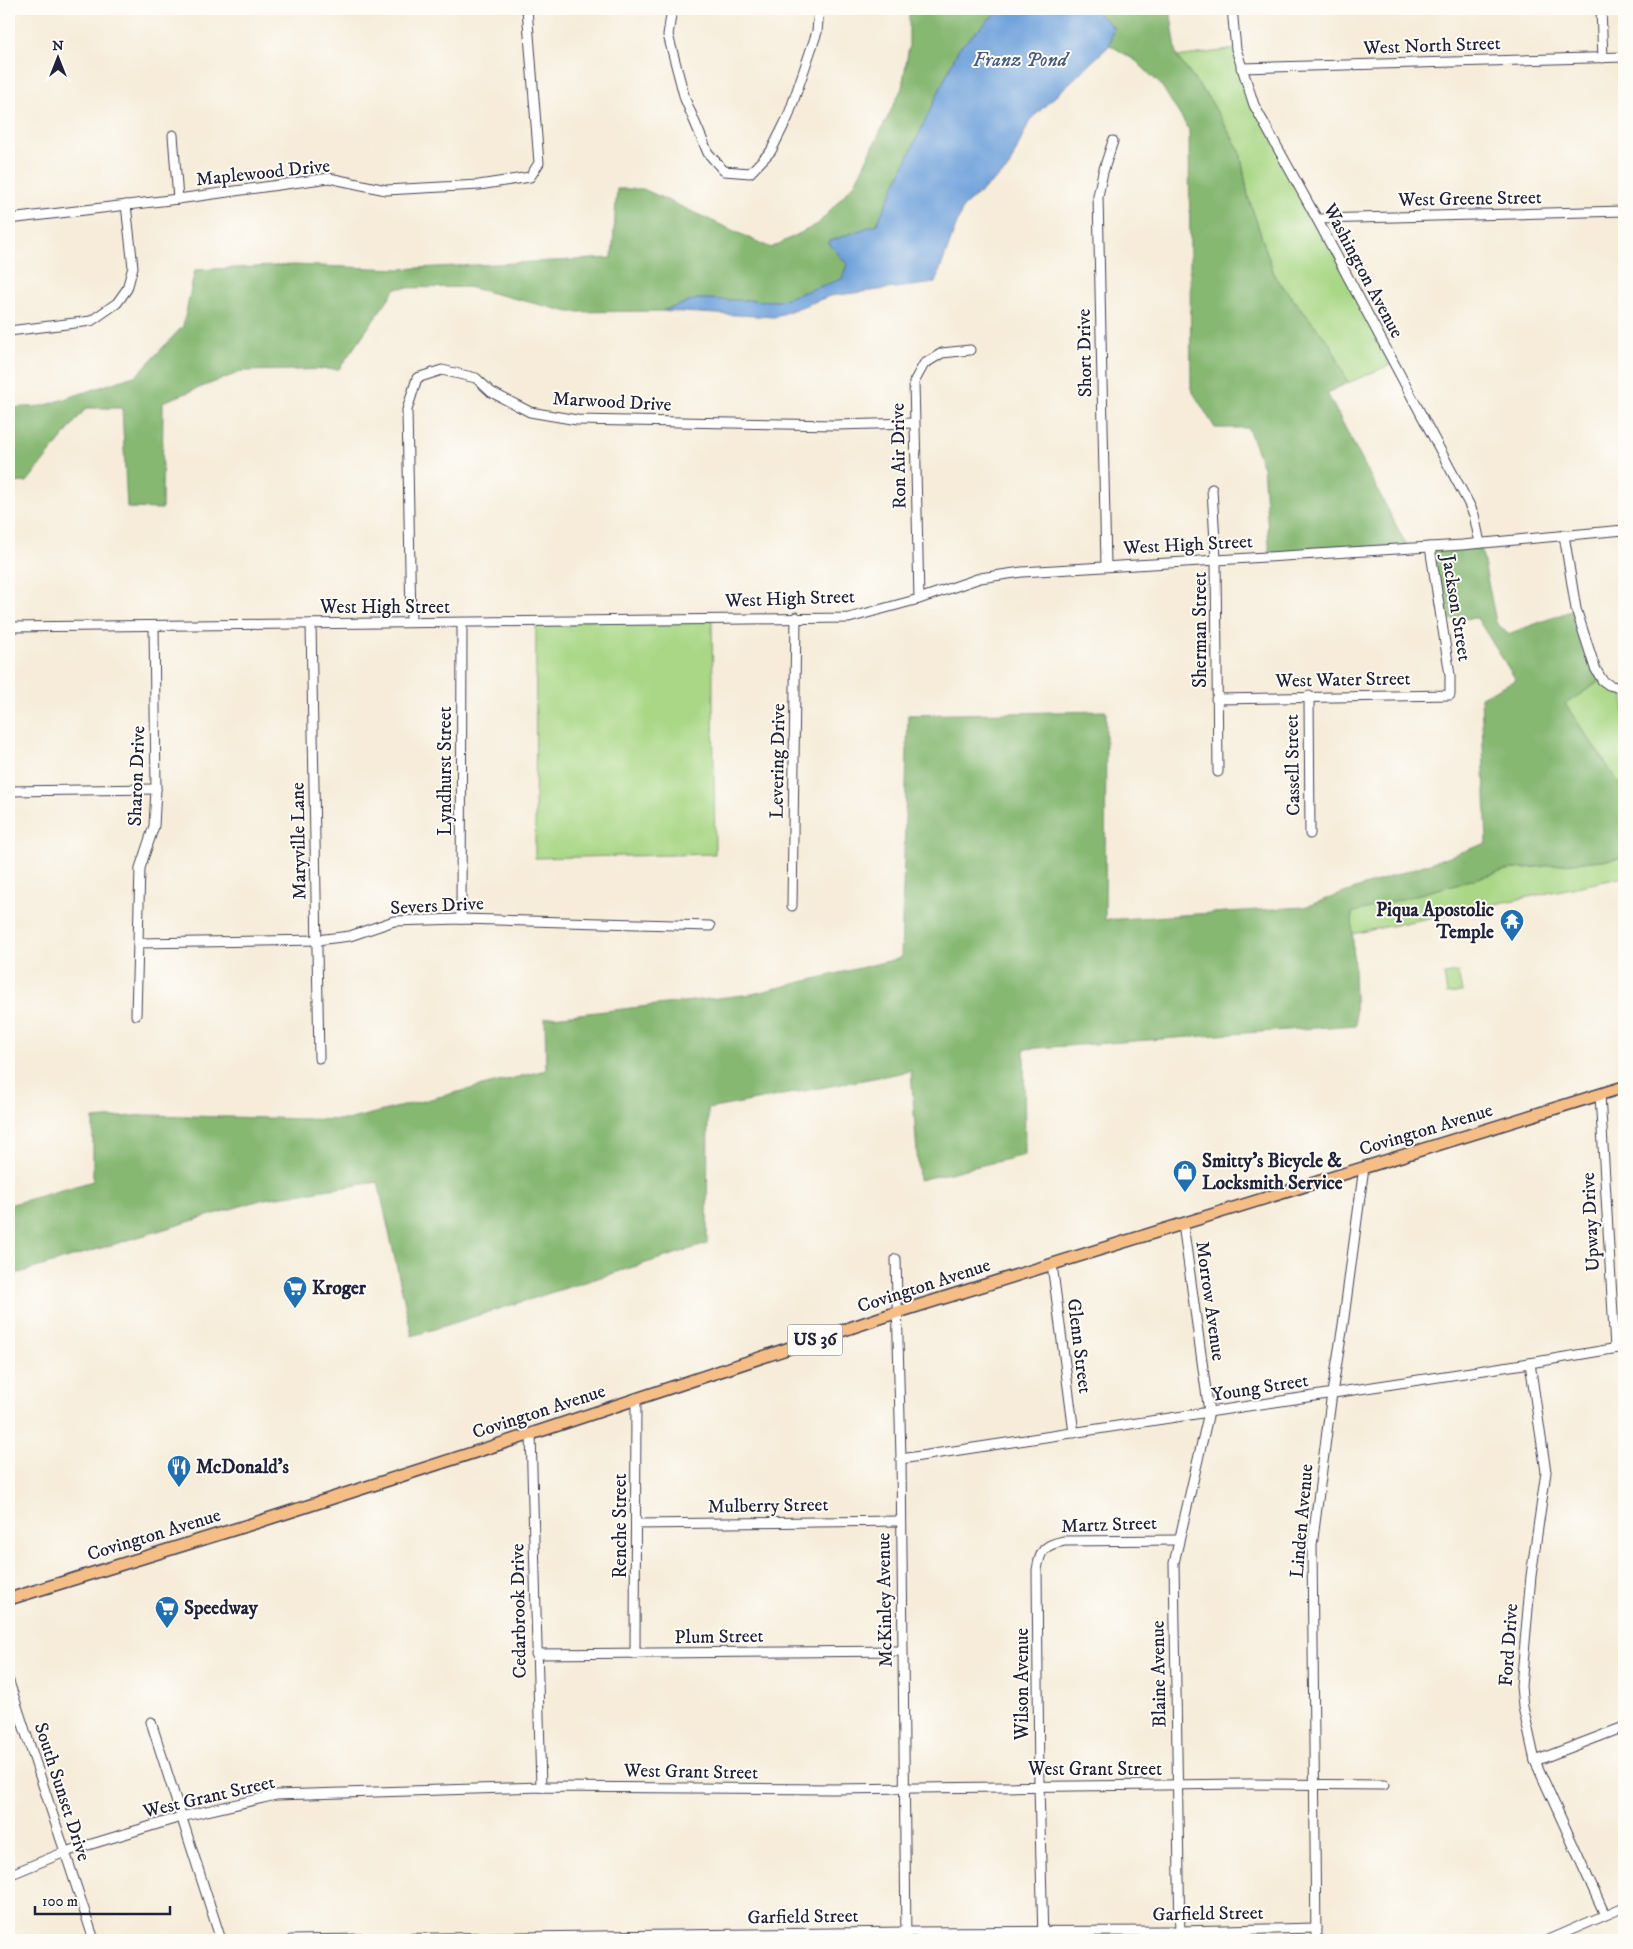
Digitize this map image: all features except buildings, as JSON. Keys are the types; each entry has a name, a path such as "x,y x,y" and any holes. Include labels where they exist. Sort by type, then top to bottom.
{"main road":[{"name":"Covington Avenue","path":"9,1599 255,1523 531,1434 898,1312 1364,1166 1624,1087"}],"street":[{"name":"Maplewood Drive","path":"9,219 178,199 329,178 386,190 478,185 530,177 539,163 528,9"},
{"path":"672,9 668,36 682,90 708,154 724,171 750,173 771,151 788,116 817,32 819,9"},
{"name":"Washington Avenue","path":"1232,9 1236,49 1254,104 1469,504 1474,515 1480,543"},
{"path":"1601,9 1603,58"},
{"name":"West North Street","path":"1241,68 1624,58"},
{"path":"173,135 178,199"},
{"name":"Short Drive","path":"1106,566 1098,196 1113,141"},
{"path":"9,331 91,321 117,303 127,289 133,267 126,205"},
{"name":"West Greene Street","path":"1317,219 1624,211"},
{"name":"Ron Air Drive","path":"919,599 914,382 924,364 942,353 970,350"},
{"name":"Marwood Drive","path":"412,622 407,410 417,378 442,370 476,378 491,392 530,412 577,420 836,425 914,423"},
{"name":"Sherman Street","path":"1212,489 1216,560 1218,772"},
{"name":"West High Street","path":"9,627 462,623 796,617 848,618 919,599 980,578 1022,572 1430,547 1624,530"},
{"path":"1564,535 1576,609 1596,668 1602,680 1609,685 1624,689"},
{"name":"Jackson Street","path":"1430,547 1450,675"},
{"name":"Levering Drive","path":"792,906 796,617"},
{"name":"Lyndhurst Street","path":"461,919 462,623"},
{"name":"Maryville Lane","path":"312,624 319,1058"},
{"name":"Sharon Drive","path":"136,1015 140,868 154,826 156,789 154,626"},
{"name":"West Water Street","path":"1216,698 1450,695 1450,675"},
{"name":"Cassell Street","path":"1309,696 1310,834"},
{"path":"9,791 156,789"},
{"name":"Severs Drive","path":"138,943 316,940 350,936 394,921 461,919 710,926"},
{"name":"Upway Drive","path":"1600,1095 1620,1347"},
{"name":"Linden Avenue","path":"1316,1940 1312,1546 1364,1166"},
{"name":"Morrow Avenue","path":"1183,1224 1209,1412"},
{"name":"McKinley Avenue","path":"896,1260 901,1459 900,1521 906,1936"},
{"name":"Glenn Street","path":"1052,1264 1074,1433"},
{"name":"Young Street","path":"901,1459 1530,1363 1620,1347"},
{"name":"Ford Drive","path":"1530,1363 1546,1472 1531,1576 1521,1686 1522,1707 1535,1761 1606,1916"},
{"name":"Renche Street","path":"635,1654 636,1398"},
{"name":"Blaine Avenue","path":"1180,1936 1174,1562 1209,1412"},
{"name":"Cedarbrook Drive","path":"531,1434 541,1787"},
{"name":"Mulberry Street","path":"636,1524 900,1521"},
{"name":"Martz Street","path":"1044,1549 1052,1544 1064,1541 1178,1540"},
{"name":"Wilson Avenue","path":"1043,1936 1039,1786 1038,1570 1039,1558 1044,1549"},
{"name":"Plum Street","path":"536,1654 902,1651"},
{"name":"South Sunset Drive","path":"9,1682 94,1940"},
{"path":"152,1722 221,1940"},
{"path":"1535,1761 1624,1727"},
{"name":"West Grant Street","path":"9,1875 65,1852 181,1817 276,1795 541,1787 905,1788 1384,1785"},
{"path":"1548,1940 1624,1907"},
{"name":"Garfield Street","path":"290,1940 318,1938 1180,1936 1316,1928"}],"green space":[{"path":"909,9 1000,9 959,48 877,224 828,242 847,264 842,279 778,301 697,299 662,311 569,312 468,287 396,288 339,369 243,371 163,402 162,509 127,508 122,408 86,408 27,482 9,483 9,408 43,406 137,375 183,326 195,270 293,265 398,269 612,258 617,189 643,189 771,248 818,224 855,183 902,88 909,46"},
{"path":"1093,9 1170,9 1177,57 1210,100 1240,151 1248,196 1275,277 1331,345 1348,383 1327,393 1408,548 1270,557 1263,467 1248,428 1215,428 1191,389 1189,130 1161,85 1136,61 1110,45 1113,27"},
{"path":"1236,49 1254,105 1394,363 1348,383 1331,345 1275,277 1248,196 1240,151 1210,100 1177,57"},
{"path":"1480,543 1496,622 1508,634 1576,609 1602,680 1565,704 1624,790 1624,865 1620,858 1506,870 1352,913 1356,1025 1024,1049 1025,1155 919,1180 911,1071 708,1109 707,1244 412,1336 378,1182 264,1199 9,1276 9,1205 93,1181 93,1119 147,1115 347,1120 546,1070 545,1018 752,994 901,958 908,715 1106,711 1105,920 1304,907 1487,843 1481,697 1516,680 1477,618 1441,620 1430,547"},
{"path":"712,618 715,854 535,858 536,621"},
{"path":"1602,680 1624,689 1624,790 1565,704"},
{"path":"1621,858 1624,865 1624,877 1352,934 1351,913 1506,870"},
{"path":"1458,972 1462,992 1447,994 1444,974"}],"water":[{"name":"Franz Pond","path":"1000,9 1093,9 1113,27 1110,45 1030,120 1008,169 963,207 935,283 830,296 774,317 662,311 697,299 778,301 842,279 847,264 828,242 877,224 959,48"}],"place":[{"name":"Piqua Apostolic Temple","path":"1512,942"},
{"name":"Smitty's Bicycle & Locksmith Service","path":"1185,1193"},
{"name":"Kroger","path":"295,1309"},
{"name":"McDonald's","path":"179,1488"},
{"name":"Speedway","path":"167,1629"}]}
